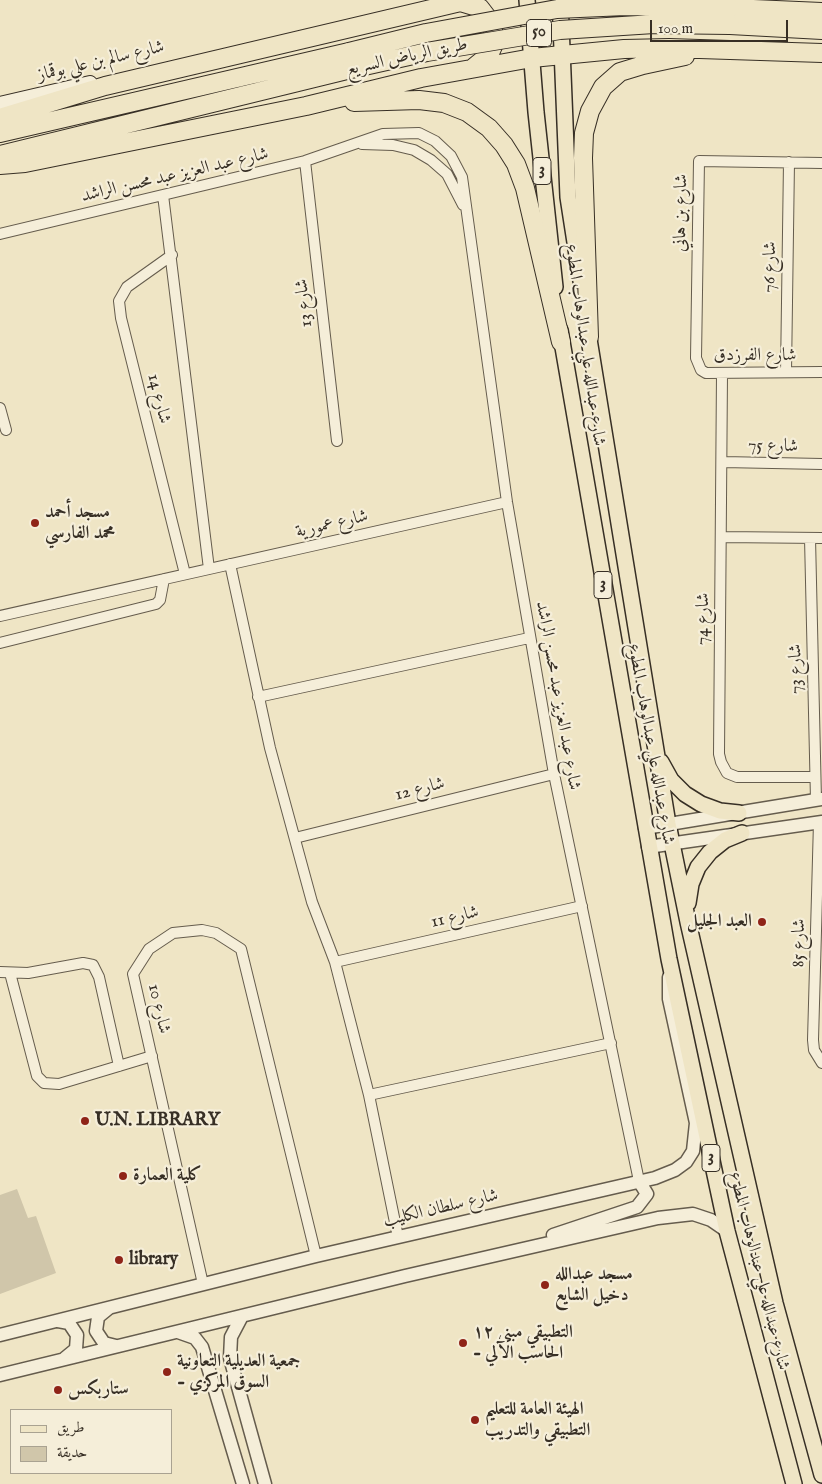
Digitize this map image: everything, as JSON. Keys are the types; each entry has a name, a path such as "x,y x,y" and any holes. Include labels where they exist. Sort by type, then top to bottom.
{"highway":[{"path":"360,27 436,0"},
{"path":"599,0 595,9 596,23 602,35 611,44 624,49"},
{"path":"0,118 105,86 211,59 360,27 464,1 480,8 488,15 494,30 493,46 489,55 472,68"},
{"name":"طريق الرياض السريع","path":"0,133 350,61 427,52 560,30 654,24 730,16 822,12"},
{"name":"طريق الرياض السريع","path":"730,16 822,30"},
{"path":"0,166 25,164 306,106 421,78 561,54 624,49 721,49 822,53"},
{"path":"589,337 583,158 584,133 590,111 603,87 620,72 643,65 721,49"},
{"name":"طريق الرياض السريع","path":"0,155 350,61"},
{"path":"306,106 419,100 452,106 467,112 489,128 504,145 516,164 525,188 561,342"}],"main road":[{"name":"شارع عبدالله علي عبدالوهاب المطوع","path":"527,0 561,342 648,847 669,959 727,1231 794,1484"},
{"name":"شارع عبدالله علي عبدالوهاب المطوع","path":"560,0 568,197 668,824 688,922 775,1303 822,1475"},
{"name":"شارع سالم بن علي بوقماز","path":"0,104 157,67 211,59"},
{"path":"655,744 661,763 671,780 685,794 701,804 720,811 739,812"},
{"path":"688,922 691,884 698,866 710,852 725,840 742,833"}],"street":[{"name":"شارع عبد العزيز عبد محسن الراشد","path":"0,234 305,161 383,134 419,134 435,141 451,156 462,176 507,502 529,638 554,774 639,1182"},
{"name":"شارع عبد العزيز عبد محسن الراشد","path":"357,144 393,145 414,150 431,160 447,174 466,212"},
{"name":"شارع 13","path":"305,161 337,441"},
{"name":"شارع بن هاني","path":"696,358 699,161 822,162"},
{"name":"شارع 76","path":"786,372 789,162"},
{"name":"شارع 14","path":"164,196 209,569"},
{"name":"شارع 14","path":"172,255 127,287 119,301 121,318 185,574"},
{"name":"شارع الفرزدق","path":"696,358 701,370 706,373 822,372"},
{"name":"شارع 74","path":"722,374 723,462 719,754 727,772 737,777 815,777"},
{"path":"0,408 6,430"},
{"name":"شارع 75","path":"723,462 822,464"},
{"name":"شارع عمورية","path":"0,616 507,502"},
{"path":"722,537 822,538"},
{"name":"شارع 73","path":"810,538 815,777 819,799"},
{"path":"230,564 258,697 312,902 335,962 369,1095 398,1238"},
{"path":"0,643 156,604 160,600 164,579"},
{"path":"258,697 529,638"},
{"name":"شارع 12","path":"295,838 554,774"},
{"path":"645,828 819,799"},
{"path":"648,847 820,822"},
{"name":"شارع 85","path":"820,822 814,1050 822,1063"},
{"name":"شارع 11","path":"335,962 582,906"},
{"name":"شارع 10","path":"203,1284 133,974 140,961 160,940 188,930 202,930 230,940 241,949 316,1256"},
{"name":"شارع سلطان الكليب","path":"0,1335 316,1256 639,1182 675,1170 686,1162 693,1151 696,1139 696,1123 669,999 669,959"},
{"path":"119,1066 97,972 92,966 83,963 28,973 5,972 40,1080 49,1084 59,1084 119,1066 152,1056"},
{"path":"369,1095 611,1043"},
{"path":"501,1254 588,1222 637,1207 647,1194 639,1182"},
{"path":"0,1375 65,1358 240,1318 405,1276 673,1214 693,1214 712,1220 727,1231"},
{"path":"109,1308 98,1317 96,1331 104,1343 118,1346"},
{"path":"240,1318 231,1337 232,1369 265,1484"},
{"path":"55,1321 69,1323 78,1335 76,1349 65,1358"},
{"path":"178,1332 199,1342 212,1374 243,1484"},
{"path":"212,1374 220,1367 232,1369"},
{"path":"808,1426 822,1437"}],"green space":[{"path":"17,1189 28,1218 36,1216 56,1273 0,1294 0,1195"}],"place":[{"name":"مسجد أحمد محمد الفارسي","path":"35,523"},
{"name":"العبد الجليل","path":"762,922"},
{"name":"U.N. LIBRARY","path":"85,1121"},
{"name":"كلية العمارة","path":"123,1176"},
{"name":"library","path":"119,1260"},
{"name":"مسجد عبدالله دخيل الشايع","path":"545,1285"},
{"name":"التطبيقي مبنى ١٢ - الحاسب الآلي","path":"463,1343"},
{"name":"جمعية العديلية التعاونية - السوق المركزي","path":"167,1372"},
{"name":"ستاربكس","path":"58,1390"},
{"name":"الهيئة العامة للتعليم التطبيقي والتدريب","path":"475,1420"}]}
